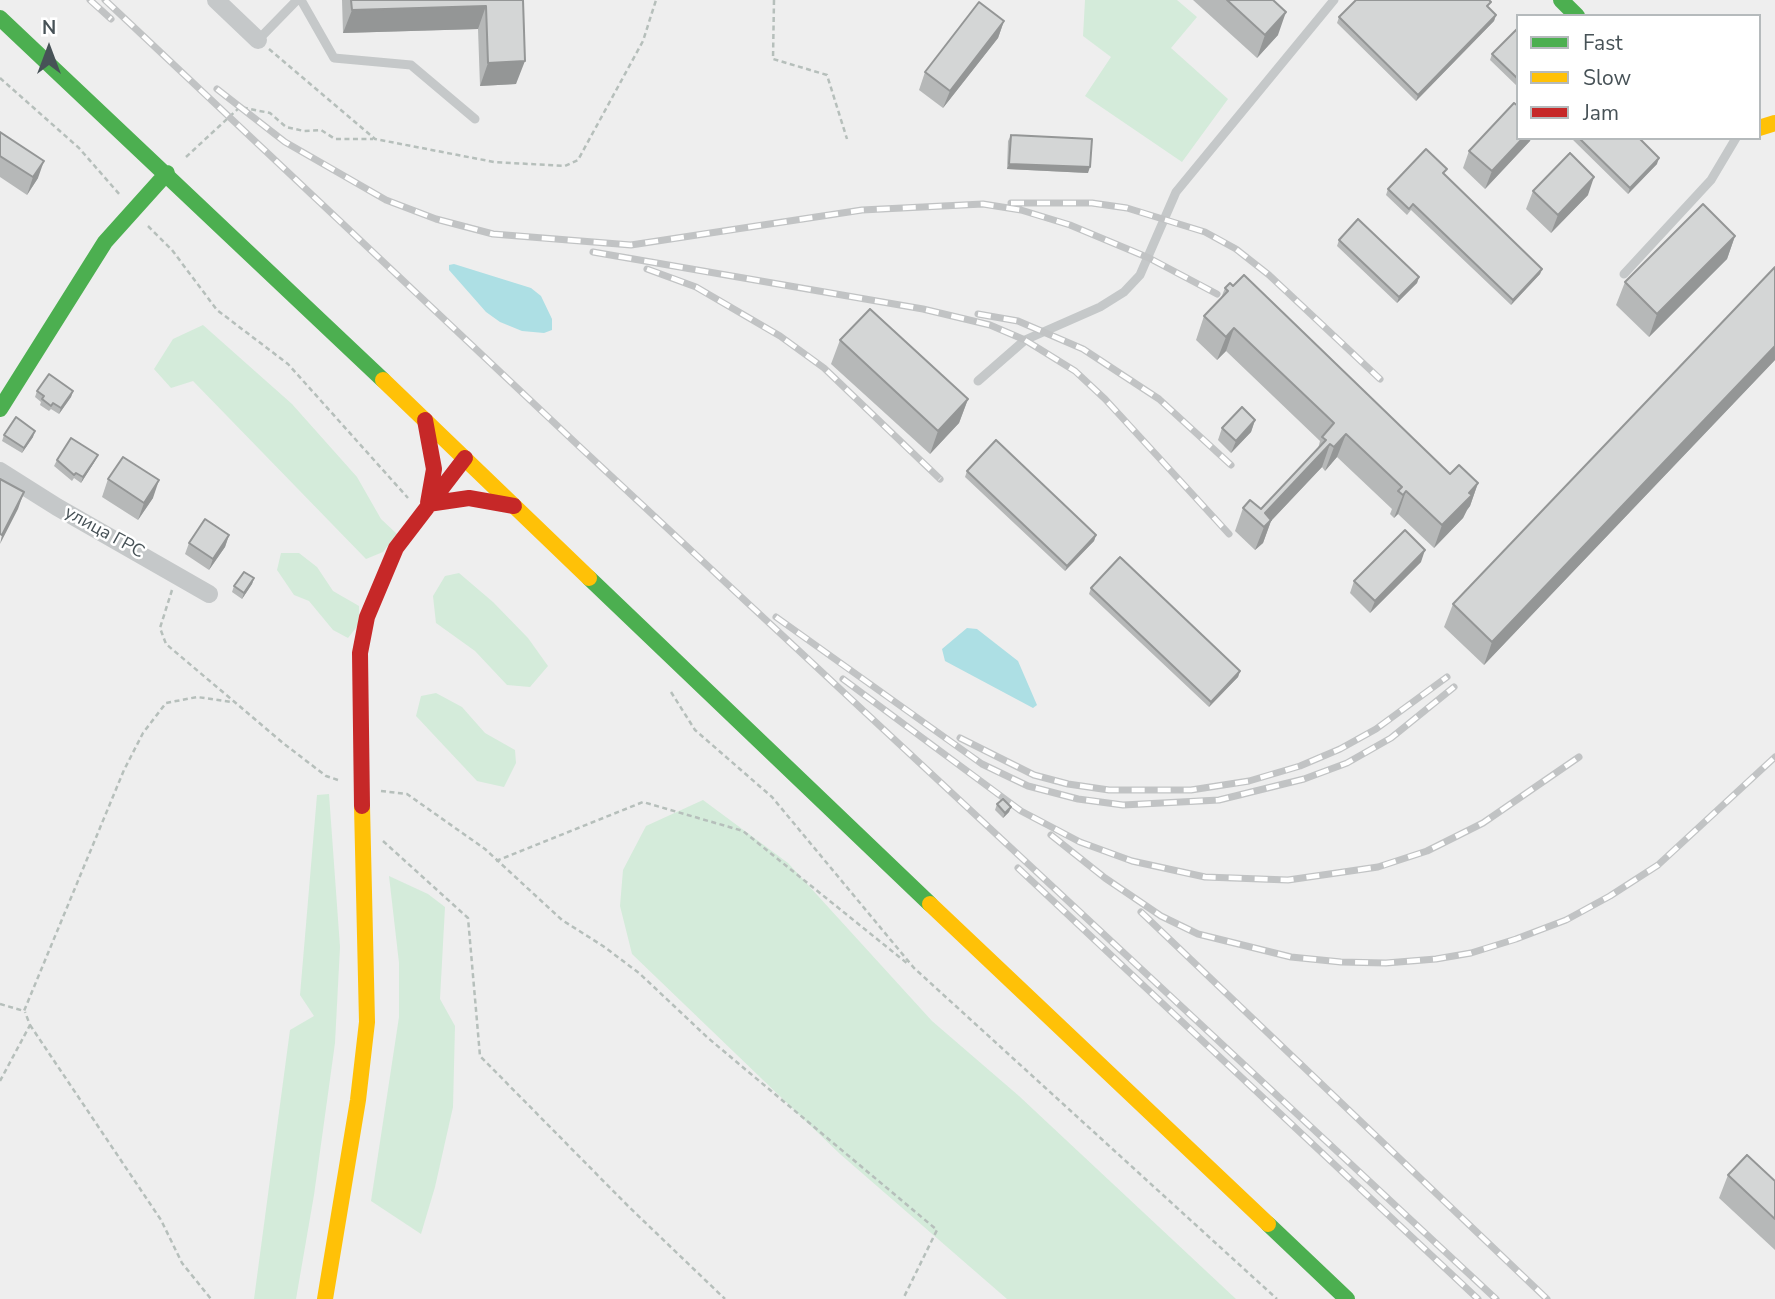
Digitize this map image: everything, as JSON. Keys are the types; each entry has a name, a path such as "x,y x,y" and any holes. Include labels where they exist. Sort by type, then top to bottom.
{"main road":[{"path":"1561,0 1575,14"},
{"path":"0,18 167,173 1347,1299"},
{"path":"0,409 105,242 167,173"},
{"path":"424,509 434,469 425,420"},
{"path":"324,1299 358,1100 367,1022 360,653 367,617 396,548 465,458"},
{"path":"424,509 469,498 514,506"}],"street":[{"path":"216,0 258,40"},
{"name":"улица ГРС","path":"0,471 57,507 177,573 209,594"}],"lane":[{"path":"258,40 299,0 334,58 411,65 475,119"},
{"path":"978,381 1026,340 1100,307 1124,292 1140,275 1176,192 1334,0"},
{"path":"1624,274 1711,180 1735,140"}],"path":[{"path":"775,0 773,59 827,75 847,139"},
{"path":"0,78 79,148 133,211 172,250 217,310 288,364 424,509"},
{"path":"167,173 240,107 270,113 286,127 304,131 321,130 335,139 374,139"},
{"path":"177,573 160,628 166,644 232,702 326,776 362,789 407,794 485,849 562,920 639,973 708,1038 937,1230 903,1299"},
{"path":"666,684 695,730 772,797 914,968"},
{"path":"211,1299 182,1263 161,1220 30,1025 24,1011 124,770 144,733 166,704 197,697 232,702"},
{"path":"496,861 643,802 744,831 914,968 1277,1299"},
{"path":"381,840 468,918 480,1056 628,1206 725,1299"},
{"path":"0,1004 24,1011"},
{"path":"0,1081 30,1025"}],"green space":[{"path":"1085,0 1177,0 1197,17 1171,48 1228,99 1182,162 1085,96 1111,57 1083,36"},
{"path":"203,325 292,404 357,477 381,519 397,534 383,552 366,559 193,381 171,388 154,369 173,339"},
{"path":"281,553 299,553 317,567 333,591 359,606 359,624 348,638 333,630 309,601 294,595 277,570"},
{"path":"459,573 493,602 528,638 548,666 530,687 507,685 475,651 436,623 433,596 445,576"},
{"path":"436,693 462,707 485,733 515,750 516,763 504,787 477,781 416,716 421,696"},
{"path":"329,794 340,947 335,1043 314,1195 296,1299 254,1299 290,1030 314,1016 300,995 317,795"},
{"path":"703,800 788,863 932,1021 1019,1096 1236,1299 1007,1299 840,1154 632,954 620,906 623,870 646,826"},
{"path":"389,876 428,894 445,907 440,999 455,1026 453,1107 421,1234 371,1201 399,1017 399,963"}],"water":[{"path":"454,264 531,288 541,296 552,319 552,330 544,333 522,331 500,322 486,312 449,270 449,265"},
{"path":"967,628 977,629 1018,661 1037,705 1033,708 945,661 942,649"}],"building":[{"path":"351,0 523,0 525,61 488,63 486,6 352,10"},
{"path":"1227,0 1273,0 1286,12 1265,35"},
{"path":"1356,0 1489,0 1491,2 1487,6 1496,15 1418,95 1339,17"},
{"path":"979,2 1004,21 950,91 925,72"},
{"path":"1516,30 1516,77 1492,54"},
{"path":"1514,103 1516,104 1516,140 1521,140 1492,171 1469,151"},
{"path":"0,132 44,161 33,177 0,156"},
{"path":"1011,135 1092,139 1090,167 1009,164"},
{"path":"1581,140 1641,140 1659,158 1630,188"},
{"path":"1426,149 1447,169 1443,173 1542,269 1513,300 1413,204 1409,209 1388,189"},
{"path":"1570,153 1594,177 1558,215 1533,191"},
{"path":"1703,204 1735,236 1657,314 1625,282"},
{"path":"1358,219 1419,277 1399,297 1339,240"},
{"path":"1775,267 1775,346 1492,642 1453,604"},
{"path":"1244,275 1450,474 1459,465 1478,483 1469,493 1472,495 1442,525 1406,491 1403,495 1398,491 1402,487 1346,434 1334,447 1330,444 1265,513 1271,520 1264,527 1243,508 1250,500 1261,509 1326,440 1322,437 1334,423 1234,328 1226,337 1204,316 1228,291 1225,288 1230,283 1233,286"},
{"path":"870,309 968,399 938,431 840,340"},
{"path":"49,374 73,391 61,408 53,403 51,406 37,391"},
{"path":"1242,407 1255,420 1236,441 1222,428"},
{"path":"16,417 35,431 24,448 4,435"},
{"path":"71,438 98,455 83,477 76,473 74,475 57,460"},
{"path":"996,440 1096,535 1067,566 967,471"},
{"path":"123,457 159,480 144,503 108,479"},
{"path":"0,479 24,492 2,535 0,534"},
{"path":"205,519 229,535 213,559 189,543"},
{"path":"1405,530 1425,550 1375,601 1354,581"},
{"path":"1120,557 1240,671 1211,702 1091,588"},
{"path":"244,572 254,578 244,593 234,586"},
{"path":"1003,799 1011,807 1005,813 997,804"},
{"path":"1747,1155 1775,1181 1775,1219 1728,1175"}],"railway":[{"path":"90,0 111,19"},
{"path":"105,0 581,448 1496,1299"},
{"path":"217,89 285,142 386,200 436,219 493,234 631,245 862,210 983,204 1021,210 1070,225 1149,258 1217,294"},
{"path":"1011,203 1092,203 1127,208 1205,232 1236,249 1269,275 1380,379"},
{"path":"593,252 923,309 990,325 1025,340 1075,371 1105,399 1229,534"},
{"path":"647,269 696,287 780,336 824,368 940,479"},
{"path":"978,314 1018,321 1083,349 1159,399 1231,465"},
{"path":"776,617 982,764 1028,786 1078,799 1123,805 1219,800 1304,779 1347,763 1391,738 1454,687"},
{"path":"960,738 1034,775 1068,784 1109,790 1191,790 1249,781 1300,766 1340,749 1376,729 1447,677"},
{"path":"843,679 1021,811 1080,842 1132,861 1205,877 1288,880 1378,867 1427,851 1483,823 1579,757"},
{"path":"1051,835 1105,878 1161,916 1198,934 1291,957 1386,963 1436,959 1471,953 1516,939 1566,920 1610,896 1658,865 1775,757"},
{"path":"1018,868 1478,1299"},
{"path":"1141,912 1547,1299"}],"traffic: fast":[{"path":"1561,0 1575,14"},
{"path":"0,18 383,380"},
{"path":"0,409 105,242 167,173"},
{"path":"589,578 930,904"},
{"path":"1268,1224 1347,1299"}],"traffic: slow":[{"path":"1761,127 1775,123"},
{"path":"383,380 589,578"},
{"path":"325,1299 358,1100 367,1022 362,806"},
{"path":"930,904 1268,1224"}],"traffic: jam":[{"path":"425,420 434,469 428,503"},
{"path":"362,806 360,653 367,617 396,548 465,458"},
{"path":"428,504 469,498 514,506"}]}
